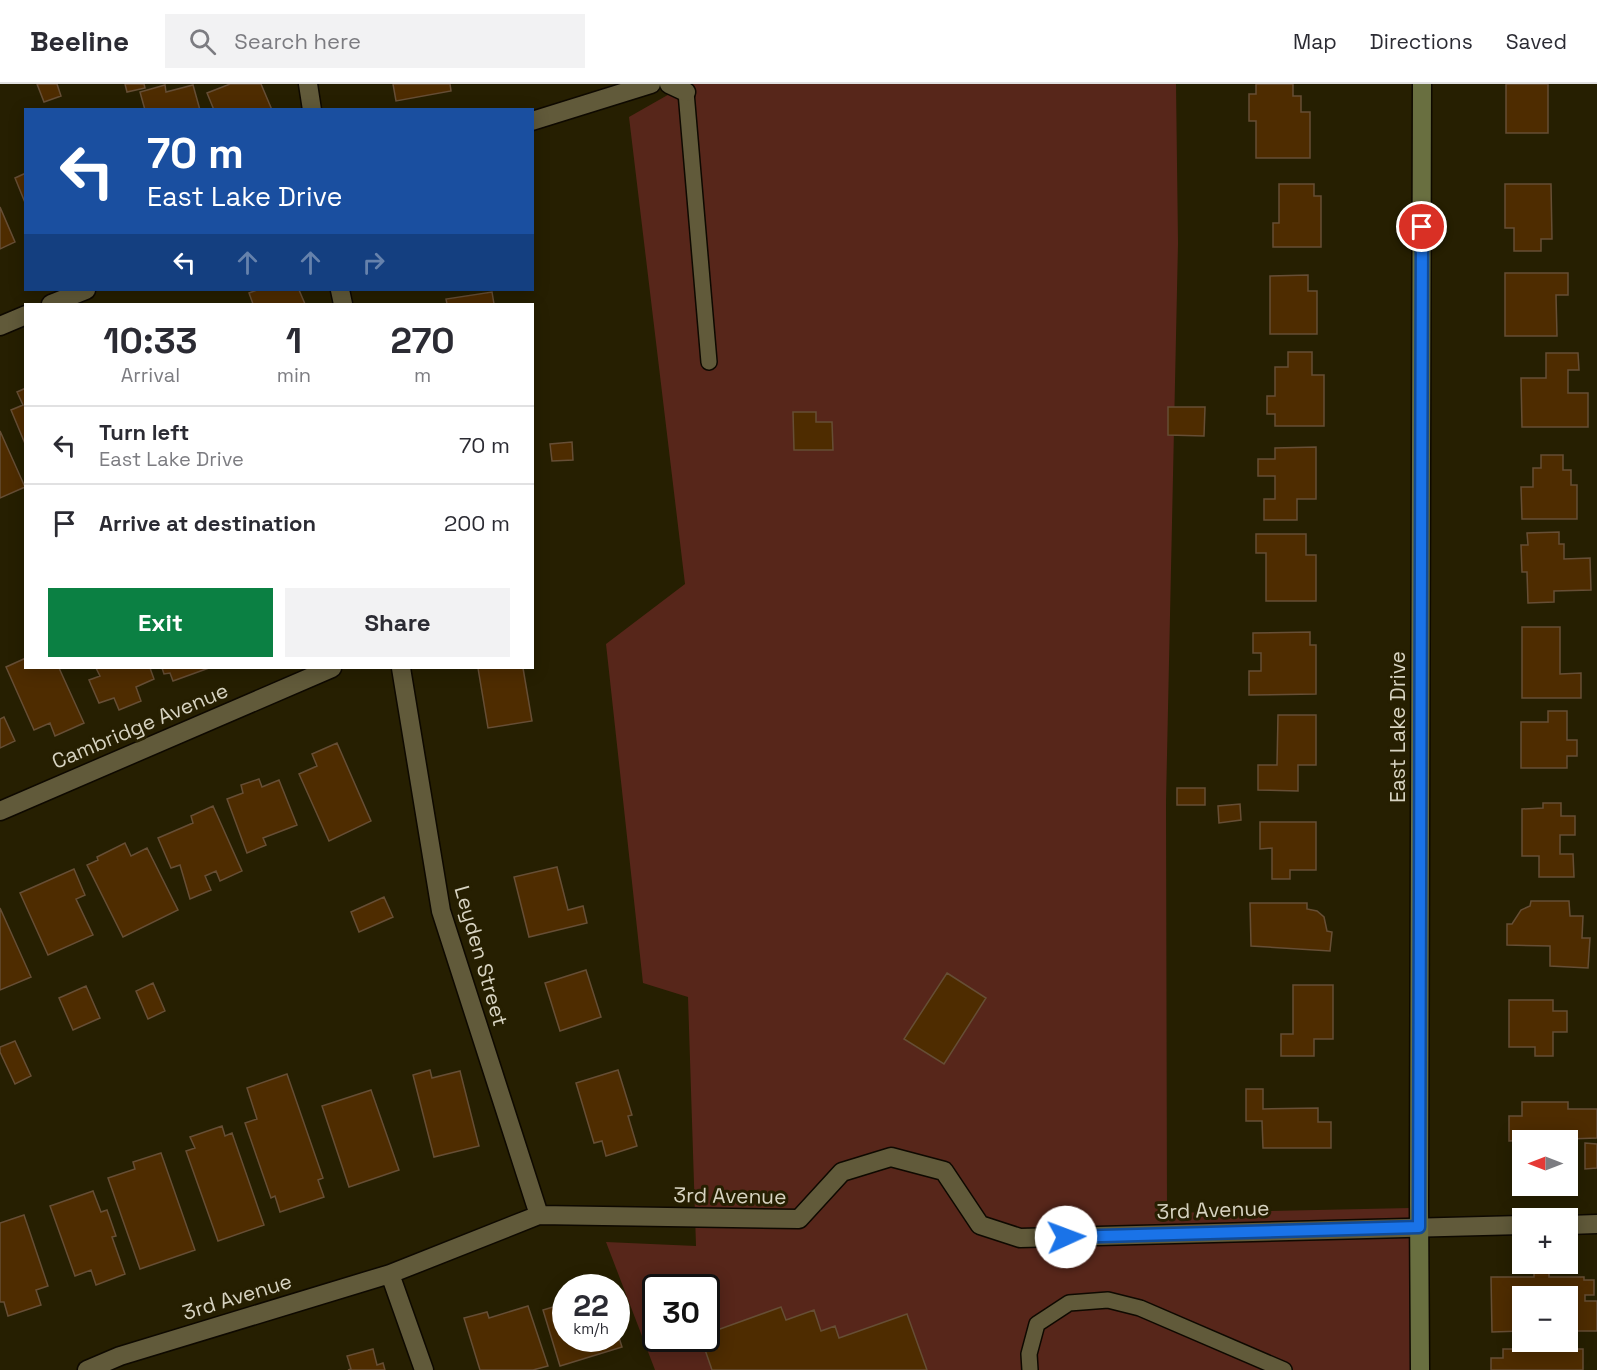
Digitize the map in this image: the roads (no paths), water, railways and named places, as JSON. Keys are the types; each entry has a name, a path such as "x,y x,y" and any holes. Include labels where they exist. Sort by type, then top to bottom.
{"street":[{"path":"308,84 312,108"},
{"path":"534,120 651,84"},
{"path":"669,84 686,92"},
{"name":"East Lake Drive","path":"1420,1370 1422,84"},
{"path":"54,303 84,291"},
{"path":"0,326 24,316"},
{"name":"Cambridge Avenue","path":"0,811 330,669"},
{"name":"Leyden Street","path":"401,669 441,910 539,1215"},
{"name":"3rd Avenue","path":"87,1370 120,1356 390,1274 539,1215 799,1219 842,1172 891,1157 944,1171 980,1225 1020,1238 1512,1225"},
{"path":"1578,1225 1597,1224"},
{"path":"390,1274 424,1370"}],"lane":[{"path":"686,92 709,362"},
{"path":"1030,1370 1029,1354 1037,1324 1069,1303 1108,1300 1140,1308 1284,1370"}]}
